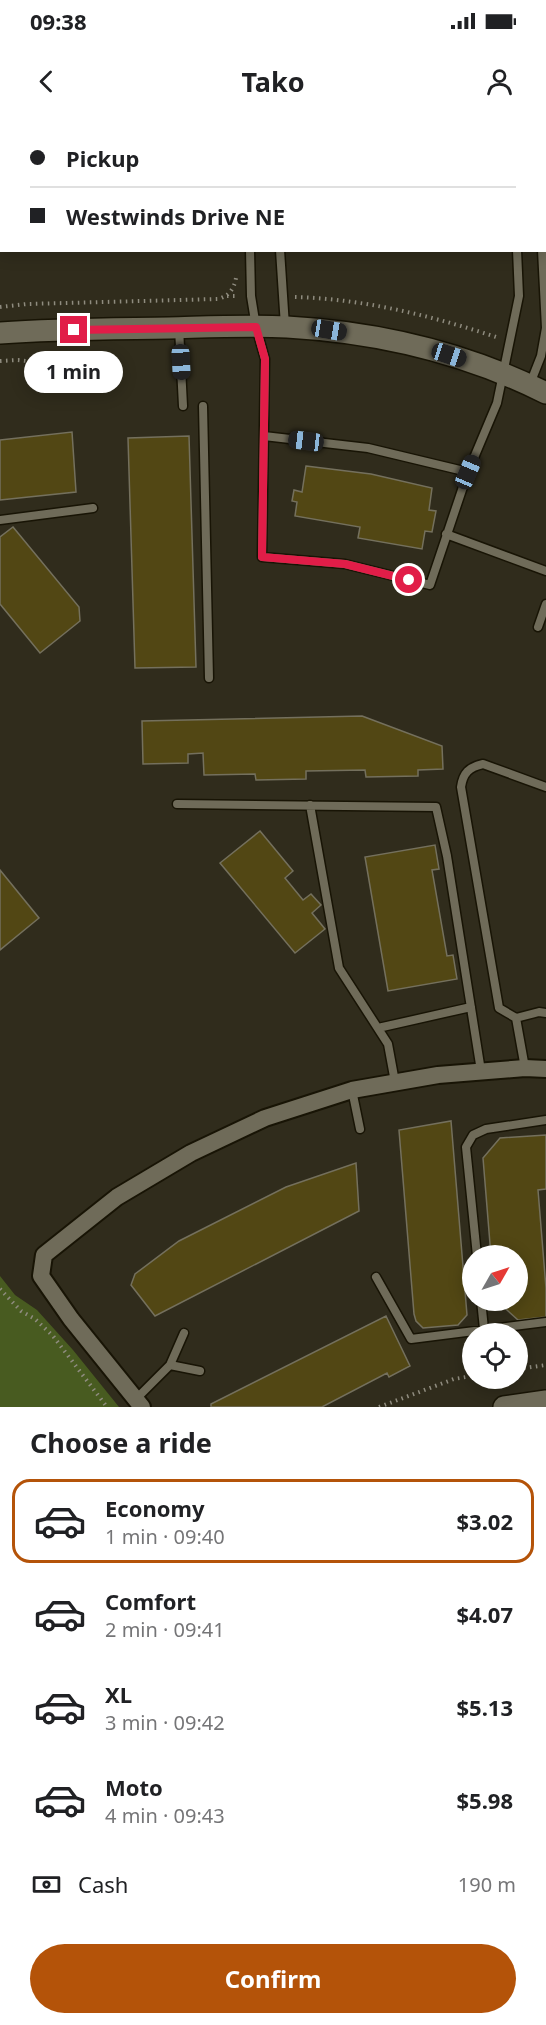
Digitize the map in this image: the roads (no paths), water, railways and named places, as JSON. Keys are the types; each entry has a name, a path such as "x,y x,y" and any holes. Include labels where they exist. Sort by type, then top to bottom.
{"street":[{"path":"0,333 256,327 329,330 395,340 449,355 502,373 538,389"},
{"path":"139,1403 71,1319 41,1276 44,1255 117,1197 191,1153 265,1118 352,1090 395,1082 481,1071 546,1069"},
{"path":"504,1407 546,1401"}],"lane":[{"path":"250,252 251,296 256,327 265,359 262,557 345,564 430,585 468,472 497,403 519,296 517,252"},
{"path":"280,252 285,327"},
{"path":"538,389 546,328 542,252"},
{"path":"179,328 183,406"},
{"path":"202,406 209,678"},
{"path":"264,436 368,448 468,472"},
{"path":"0,520 93,508"},
{"path":"446,534 546,571"},
{"path":"538,627 546,604"},
{"path":"546,787 483,764 474,766 463,776 461,787 499,1008 516,1018 539,1012 546,1013"},
{"path":"177,804 436,807 447,856 481,1071"},
{"path":"310,805 339,968 388,1044 395,1082"},
{"path":"378,1028 471,1007"},
{"path":"516,1018 525,1068"},
{"path":"352,1090 360,1129"},
{"path":"476,1245 466,1148 473,1135 486,1129 546,1120"},
{"path":"376,1277 411,1339 462,1332"},
{"path":"528,1324 546,1322"},
{"path":"139,1403 171,1365 184,1334"},
{"path":"171,1365 200,1371"}]}
